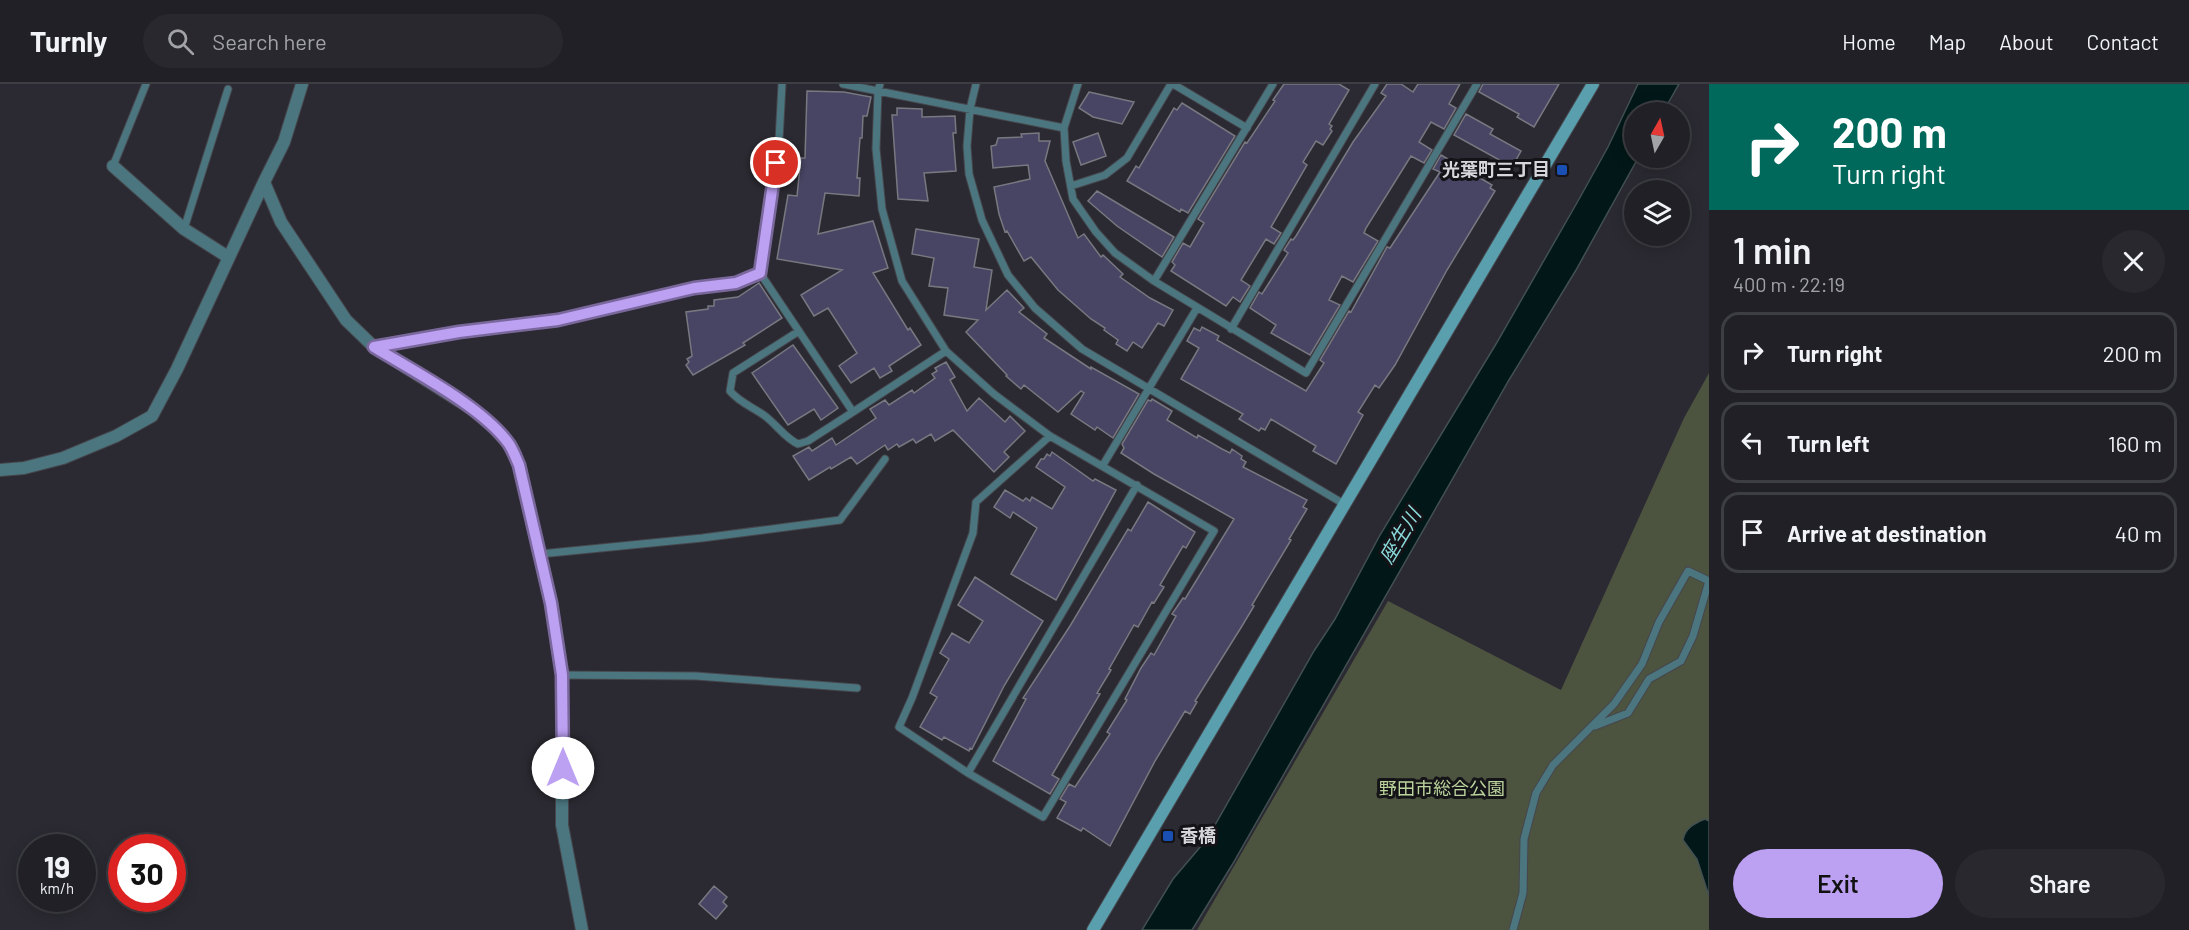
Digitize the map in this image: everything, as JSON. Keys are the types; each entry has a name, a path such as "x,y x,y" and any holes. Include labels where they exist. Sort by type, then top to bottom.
{"street":[{"path":"0,470 24,468 63,458 116,436 152,416 177,369 284,142 302,84"},
{"path":"1093,930 1593,84"},
{"path":"113,166 184,230 228,257"},
{"path":"264,182 281,222 346,320 374,347 472,409 509,444 519,465 551,603 562,675 562,825 582,930"}],"lane":[{"path":"113,166 146,84"},
{"path":"783,84 779,141 760,273 853,412"},
{"path":"843,84 880,87 970,109 1064,128"},
{"path":"976,84 970,109 969,174 982,220 1008,275 1035,308 1082,349 1344,504"},
{"path":"1078,84 1064,128 1066,161 1073,199 1096,232 1114,253 1154,281 1306,373 1477,84"},
{"path":"1071,186 1105,176 1127,158 1172,84 1246,128"},
{"path":"1154,281 1273,84"},
{"path":"1231,329 1375,84"},
{"path":"880,87 876,149 882,209 902,281 946,351 994,394 1050,436 1214,531 1043,817 968,773 900,727 974,533 976,502 1050,436"},
{"path":"184,230 228,89"},
{"path":"374,347 459,332 558,320 694,288 736,283 760,273"},
{"path":"1102,465 1197,308"},
{"path":"799,330 733,373 730,391 736,399 767,417 798,444 808,441 946,351"},
{"path":"540,554 702,538 840,520 885,459"},
{"path":"968,773 1137,485"},
{"path":"1513,930 1523,893 1524,839 1536,793 1553,765 1614,704 1642,664 1659,622 1688,571 1709,581 1693,636 1681,661 1649,679 1629,713 1593,726"},
{"path":"562,675 696,676 857,688"}],"green space":[{"name":"野田市総合公園","path":"1709,373 1709,930 1197,930 1388,601 1561,690 1684,418"}],"water":[{"path":"1638,84 1679,84 1669,102 1629,102"},
{"name":"座生川","path":"1624,113 1624,168 1632,168 1576,270 1509,380 1232,865 1192,930 1142,930 1173,879 1207,839 1314,651 1335,619 1380,535 1496,344 1608,147"},
{"path":"1705,819 1709,821 1709,896 1697,859 1683,840 1688,829"}],"building":[{"path":"1284,84 1339,84 1349,90 1329,124 1332,126 1330,129 1332,131 1323,145 1316,141 1303,162 1307,165 1271,227 1281,233 1274,244 1266,239 1241,280 1250,286 1240,302 1233,297 1226,306 1171,271 1175,265 1172,262 1183,243 1190,247 1204,223 1198,219"},
{"path":"1387,84 1401,84 1413,92 1418,84 1460,84 1449,104 1456,108 1444,129 1431,122 1419,142 1432,150 1424,163 1411,156 1366,228 1364,233 1378,241 1353,282 1342,276 1329,300 1340,305 1310,355 1271,333 1276,325 1250,308 1259,292 1262,294 1288,253 1284,250 1291,239 1293,240 1296,236 1353,142 1386,96 1381,93"},
{"path":"1483,84 1559,84 1534,127 1517,117 1519,114 1479,92"},
{"path":"807,91 844,92 871,97 867,116 863,116 862,138 860,138 857,178 860,178 859,196 825,193 818,234 873,221 888,268 873,273 908,330 910,328 921,345 889,366 892,371 880,378 874,368 851,383 839,366 857,353 828,308 814,316 801,295 842,270 777,259 788,195 797,196 801,158 805,158"},
{"path":"1089,92 1134,102 1122,124 1093,117 1079,108"},
{"path":"1182,103 1235,136 1188,213 1181,209 1180,212 1127,181 1136,166 1139,168 1174,108 1177,110"},
{"path":"897,108 922,109 922,117 955,116 956,133 953,133 956,171 924,173 928,201 898,199 892,115 897,115"},
{"path":"1466,114 1493,129 1490,134 1521,151 1512,167 1454,135"},
{"path":"1039,133 1039,141 1050,141 1045,161 1078,238 1084,234 1101,257 1103,255 1123,274 1120,277 1150,298 1173,310 1164,326 1158,323 1142,348 1133,342 1127,351 1116,344 1118,340 1058,290 1031,257 1024,261 1007,231 1005,232 994,187 1030,179 1028,165 993,168 991,146 996,145 998,138 1022,137 1021,134"},
{"path":"1098,133 1106,156 1081,165 1073,142"},
{"path":"1441,155 1492,185 1490,188 1495,191 1447,270 1395,365 1379,388 1375,385 1358,412 1363,415 1336,464 1313,451 1316,446 1271,419 1265,430 1261,428 1259,431 1239,419 1243,414 1181,379 1199,348 1187,341 1194,328 1200,331 1202,327 1219,336 1217,340 1306,391 1324,363 1320,360 1349,311 1351,312 1387,247 1390,248 1440,172 1433,169"},
{"path":"1097,191 1174,237 1162,257 1117,226 1088,201"},
{"path":"916,229 979,239 974,267 992,270 986,310 1007,290 1024,308 1019,312 1047,334 1044,338 1091,369 1091,367 1139,394 1113,438 1097,427 1095,430 1071,414 1084,393 1081,391 1058,412 1024,385 1021,389 1006,376 966,332 978,320 944,315 948,288 929,286 934,258 912,254"},
{"path":"759,283 782,318 743,343 745,345 693,375 686,365 689,362 687,359 692,356 686,312 708,309 708,306 714,306 714,300 738,297"},
{"path":"793,345 838,408 821,420 814,409 788,425 752,373"},
{"path":"946,362 955,377 950,380 967,411 979,398 1005,422 1010,416 1025,431 1004,452 1009,457 994,472 953,430 935,441 931,434 916,443 913,439 899,447 897,444 888,450 885,445 857,464 851,457 809,480 793,456 809,447 812,451 832,438 836,445 876,418 870,409 885,400 889,405 912,390 914,393 935,378 932,374 937,371 935,368"},
{"path":"1152,399 1172,411 1167,420 1197,438 1198,435 1230,453 1232,449 1246,462 1243,467 1307,500 1303,507 1307,509 1252,605 1254,606 1195,701 1197,702 1190,714 1185,711 1155,761 1110,846 1083,828 1081,831 1057,818 1066,802 1060,799 1069,784 1075,787 1110,734 1107,732 1127,700 1125,699 1141,668 1151,653 1154,655 1176,616 1172,614 1183,598 1185,599 1234,519 1121,453 1124,448 1122,444 1148,400"},
{"path":"1052,452 1093,481 1095,479 1116,490 1056,600 1011,574 1037,528 1013,512 1010,518 994,507 1005,490 1023,501 1026,498 1030,501 1032,497 1052,509 1065,487 1036,467 1041,459 1044,459 1047,454 1050,456"},
{"path":"1148,502 1195,532 1186,548 1183,546 1160,585 1164,587 1154,603 1152,602 1138,627 1134,625 1109,669 1111,670 1097,693 1100,694 1052,775 1059,779 1050,794 993,761 1026,699 1023,698 1070,626 1128,529 1131,531"},
{"path":"975,577 1043,621 969,751 944,737 942,740 920,727 937,697 930,693 949,659 940,653 952,633 969,643 983,621 958,605"},
{"path":"714,886 727,897 723,902 727,906 716,919 699,904"}],"place":[{"name":"光葉町三丁目","path":"1562,170"},
{"name":"香橋","path":"1168,836"}],"route":[{"path":"563,768 562,675 551,603 519,465 509,444 472,409 374,347 459,332 558,320 694,288 736,283 760,273 776,163"}]}
